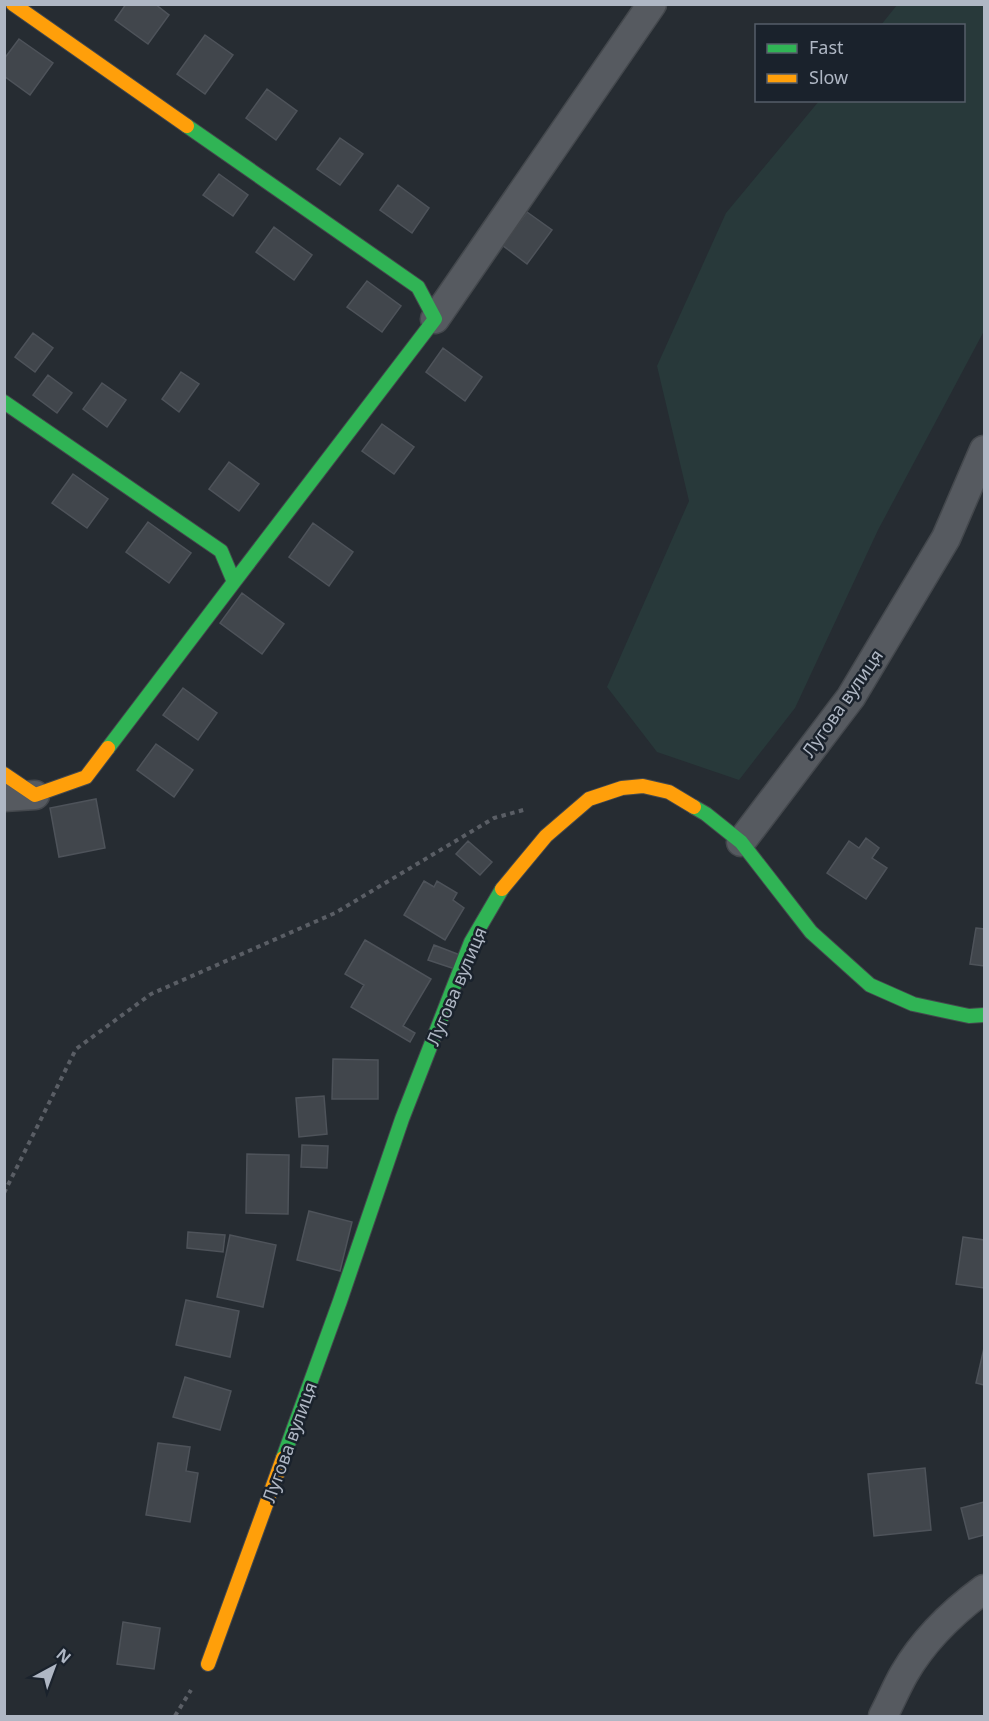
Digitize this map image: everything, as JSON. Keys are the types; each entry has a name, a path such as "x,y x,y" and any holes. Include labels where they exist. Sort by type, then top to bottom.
{"street":[{"path":"13,4 418,286 435,319"},
{"path":"4,797 35,795 86,777 435,319 652,4"},
{"path":"4,402 221,551 234,582"},
{"name":"Лугова вулиця","path":"208,1664 340,1301 402,1119 471,942 506,883 546,836 589,799 622,788 643,786 669,792 697,809 741,842 851,697 946,538 984,450"},
{"path":"4,774 35,795"},
{"path":"741,842 811,932 870,985 913,1004 969,1016 984,1015"},
{"path":"884,1716 904,1673 957,1611 984,1589"}],"path":[{"path":"4,1193 76,1049 151,994 335,913 494,818 533,807 568,817"}],"shaded area":[{"path":"897,5 984,5 984,331 878,530 795,708 739,780 657,752 607,687 689,501 657,366 726,213 818,102 965,102 965,24 882,24"}],"building":[{"path":"126,4 155,4 169,15 148,44 115,20"},
{"path":"205,35 233,55 205,94 177,74"},
{"path":"19,39 53,63 30,95 4,76 4,59"},
{"path":"267,89 297,111 276,140 246,118"},
{"path":"340,138 363,154 340,185 317,169"},
{"path":"219,174 248,195 233,216 203,195"},
{"path":"398,185 429,208 412,233 380,210"},
{"path":"527,212 552,230 527,264 502,245"},
{"path":"274,227 312,255 294,280 256,252"},
{"path":"367,281 401,306 382,332 347,307"},
{"path":"33,333 53,348 35,372 15,357"},
{"path":"443,348 482,377 465,401 426,372"},
{"path":"181,372 199,384 179,412 162,399"},
{"path":"48,375 72,393 57,413 33,395"},
{"path":"102,383 126,400 107,427 83,409"},
{"path":"382,424 414,447 394,474 362,451"},
{"path":"229,462 259,484 239,511 209,489"},
{"path":"73,474 108,499 87,528 52,503"},
{"path":"148,522 191,553 169,583 126,552"},
{"path":"313,523 353,552 329,586 289,557"},
{"path":"242,593 284,624 262,654 220,623"},
{"path":"183,688 217,713 198,740 163,715"},
{"path":"156,744 193,770 174,797 137,770"},
{"path":"96,799 105,848 59,857 50,808"},
{"path":"866,838 879,848 872,858 887,868 866,899 827,873 849,841 859,848"},
{"path":"468,841 492,862 480,875 456,854"},
{"path":"424,881 434,887 437,881 457,893 453,900 464,908 445,940 404,915"},
{"path":"976,928 984,929 984,966 970,964"},
{"path":"365,940 431,979 403,1026 415,1033 410,1042 351,1007 364,985 345,974"},
{"path":"434,945 460,955 455,969 428,960"},
{"path":"333,1059 378,1060 378,1099 332,1099"},
{"path":"324,1096 327,1134 299,1137 296,1098"},
{"path":"302,1145 328,1146 327,1168 301,1167"},
{"path":"247,1154 289,1155 288,1214 246,1213"},
{"path":"309,1211 352,1222 340,1271 297,1260"},
{"path":"188,1232 225,1235 223,1252 187,1248"},
{"path":"230,1235 276,1245 263,1307 217,1297"},
{"path":"963,1237 984,1240 984,1288 956,1284"},
{"path":"186,1300 239,1311 230,1357 176,1345"},
{"path":"984,1348 984,1385 976,1383"},
{"path":"185,1377 231,1391 220,1430 173,1417"},
{"path":"158,1443 190,1447 186,1471 198,1473 190,1522 146,1515"},
{"path":"925,1468 931,1530 874,1536 868,1474"},
{"path":"984,1502 984,1535 969,1539 961,1508"},
{"path":"123,1622 160,1628 154,1669 117,1664"}],"traffic: fast":[{"path":"187,126 418,287 435,319 234,582"},
{"path":"4,402 221,551 234,582 108,748"},
{"path":"694,807 741,842 811,932 870,985 913,1004 969,1016 984,1015"},
{"path":"283,1458 402,1119 471,942 502,889"}],"traffic: slow":[{"path":"13,4 187,126"},
{"path":"4,774 35,795 86,777 108,748"},
{"path":"502,889 546,836 589,799 622,788 643,786 669,792 694,807"},
{"path":"208,1664 283,1458"}]}
